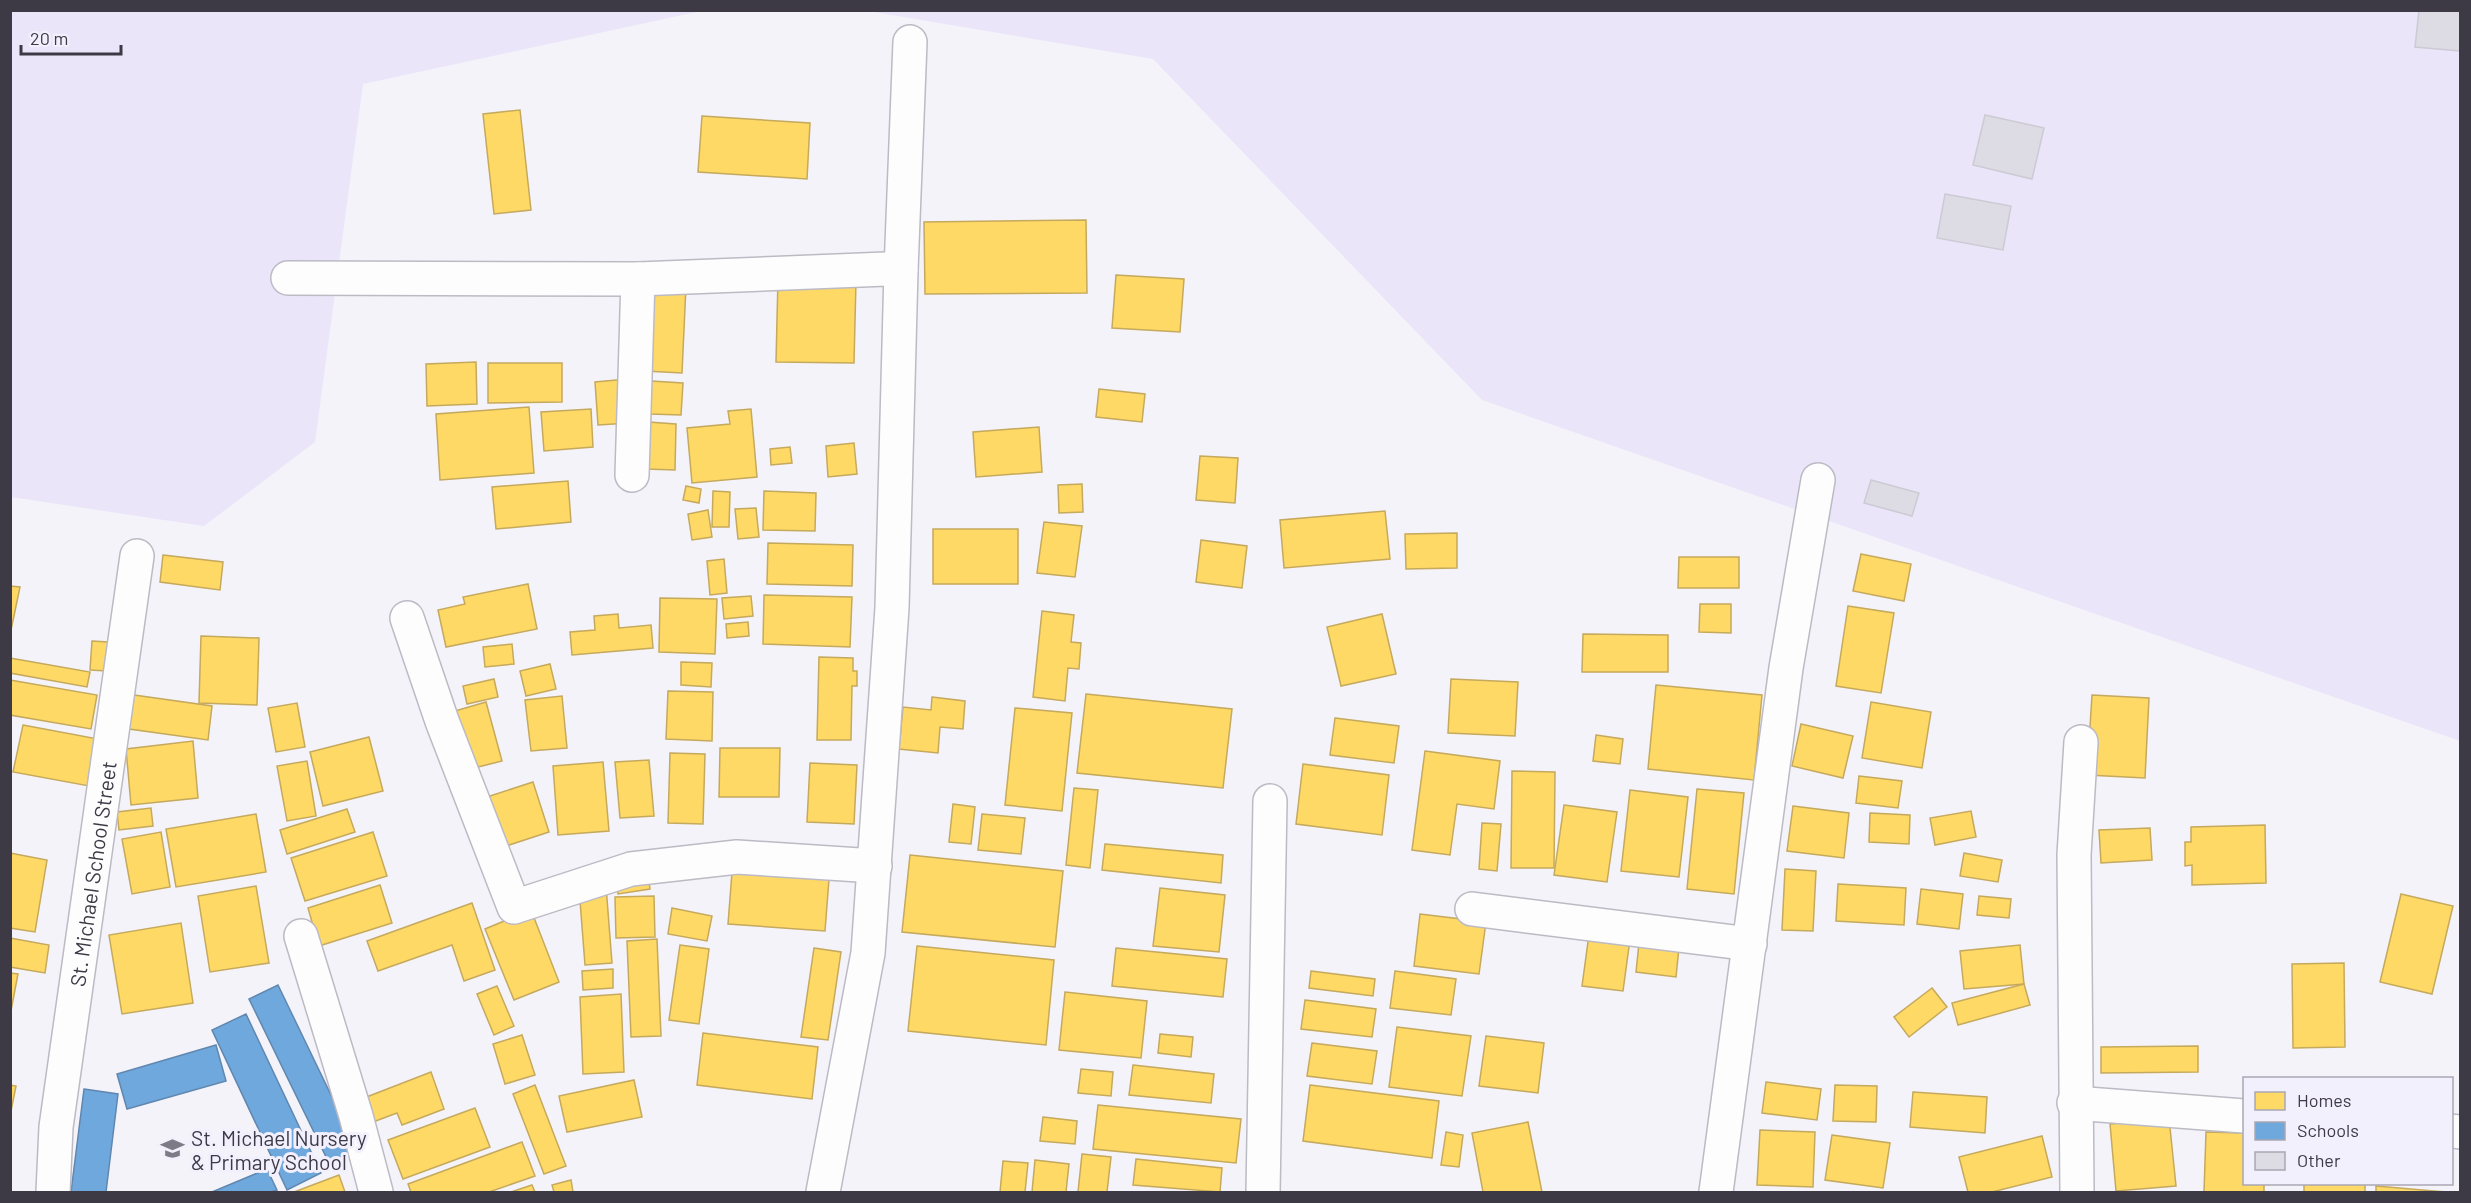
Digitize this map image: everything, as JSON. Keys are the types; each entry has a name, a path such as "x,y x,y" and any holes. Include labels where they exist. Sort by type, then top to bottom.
{"street":[{"path":"823,1192 868,953 875,866 892,609 910,42"},
{"path":"288,278 638,279 886,268 901,270"},
{"path":"632,475 638,279"},
{"path":"1716,1192 1786,668 1818,480"},
{"name":"St. Michael School Street","path":"53,1192 56,1127 137,556"},
{"path":"407,618 442,721 514,907 631,868 725,858 875,866"},
{"path":"2077,1192 2074,1103 2074,855 2081,742"},
{"path":"1263,1192 1270,801"},
{"path":"1472,909 1750,944"},
{"path":"301,936 356,1116 376,1192"},
{"path":"2074,1103 2243,1116"}],"shaded area":[{"path":"10,11 701,11 363,84 315,442 204,526 11,497"},
{"path":"868,11 2460,11 2460,741 1482,400 1153,59"}],"building: Homes":[{"path":"520,110 531,210 494,214 483,114"},
{"path":"702,116 810,123 807,179 698,172"},
{"path":"1086,220 1087,293 925,294 924,222"},
{"path":"1116,275 1184,279 1180,332 1112,328"},
{"path":"778,279 856,281 854,363 776,362"},
{"path":"650,285 686,286 682,373 645,371"},
{"path":"476,362 477,404 427,406 426,364"},
{"path":"488,363 562,363 562,402 488,403"},
{"path":"627,379 630,423 598,425 595,382"},
{"path":"651,381 683,383 681,415 650,414"},
{"path":"1099,389 1145,394 1142,422 1096,417"},
{"path":"529,407 534,473 440,480 436,414"},
{"path":"591,409 593,447 544,451 541,412"},
{"path":"751,409 757,477 692,483 687,428 730,424 728,411"},
{"path":"648,422 676,424 675,470 646,469"},
{"path":"1039,427 1042,472 976,477 973,432"},
{"path":"854,443 857,474 828,477 826,446"},
{"path":"790,447 792,463 771,465 770,449"},
{"path":"1200,456 1238,458 1235,503 1196,500"},
{"path":"568,481 571,522 496,529 492,487"},
{"path":"1082,484 1083,512 1059,513 1058,485"},
{"path":"686,486 701,489 699,503 683,500"},
{"path":"713,491 730,492 729,527 712,527"},
{"path":"764,491 816,493 815,531 763,530"},
{"path":"756,508 759,537 738,539 735,509"},
{"path":"708,510 712,537 692,540 688,514"},
{"path":"1385,511 1390,559 1284,568 1280,520"},
{"path":"1044,522 1082,526 1075,577 1037,573"},
{"path":"933,529 1018,529 1018,584 933,584"},
{"path":"1457,533 1457,568 1406,569 1405,534"},
{"path":"1201,540 1247,546 1242,588 1196,582"},
{"path":"768,543 853,545 852,586 767,584"},
{"path":"1861,554 1911,564 1904,601 1853,591"},
{"path":"163,555 223,562 220,590 160,582"},
{"path":"1679,557 1739,557 1739,588 1678,588"},
{"path":"724,559 727,593 710,595 707,561"},
{"path":"528,584 537,629 446,647 438,610 465,604 463,597"},
{"path":"10,586 20,587 10,635"},
{"path":"764,595 852,597 850,647 763,644"},
{"path":"751,596 753,616 724,619 722,598"},
{"path":"660,598 717,599 715,654 659,652"},
{"path":"1700,604 1731,604 1731,633 1699,632"},
{"path":"1848,606 1894,613 1881,693 1836,686"},
{"path":"1042,611 1074,615 1071,642 1081,643 1079,669 1068,668 1065,701 1033,697"},
{"path":"618,614 619,628 651,625 653,648 572,655 570,632 595,630 594,616"},
{"path":"1382,614 1396,674 1341,686 1327,627"},
{"path":"748,622 749,636 727,638 726,624"},
{"path":"1583,634 1668,635 1668,672 1582,672"},
{"path":"201,636 259,638 257,705 199,703"},
{"path":"92,641 108,642 107,671 90,670"},
{"path":"512,644 514,664 485,667 483,647"},
{"path":"819,657 853,658 853,671 857,671 857,686 852,686 851,740 817,740"},
{"path":"10,658 90,672 87,687 10,673"},
{"path":"681,662 712,663 711,687 681,685"},
{"path":"550,664 556,689 526,696 520,671"},
{"path":"494,679 498,697 467,704 463,686"},
{"path":"1451,679 1518,682 1515,736 1448,733"},
{"path":"10,680 97,695 91,729 10,715"},
{"path":"1656,685 1762,695 1754,780 1648,769"},
{"path":"668,691 713,692 712,741 666,739"},
{"path":"127,694 212,706 208,740 122,728"},
{"path":"1086,694 1232,709 1223,788 1077,773"},
{"path":"2092,695 2149,698 2145,778 2087,775"},
{"path":"562,696 567,748 531,751 525,700"},
{"path":"932,697 965,701 963,729 940,727 938,753 899,749 903,707 931,710"},
{"path":"486,702 502,761 470,769 455,711"},
{"path":"1871,702 1931,712 1922,768 1862,758"},
{"path":"297,703 305,747 276,752 268,708"},
{"path":"1015,708 1072,713 1062,811 1005,805"},
{"path":"1335,718 1399,726 1394,763 1330,755"},
{"path":"1801,724 1853,736 1843,778 1792,766"},
{"path":"23,725 98,739 89,786 13,772"},
{"path":"1596,735 1623,739 1620,764 1593,761"},
{"path":"369,737 383,791 323,806 310,752"},
{"path":"193,741 198,798 131,805 126,749"},
{"path":"720,748 780,748 779,797 719,797"},
{"path":"1425,751 1500,761 1494,809 1457,804 1450,855 1412,850"},
{"path":"670,753 705,754 703,824 668,823"},
{"path":"649,760 654,816 620,818 615,762"},
{"path":"307,761 316,816 287,821 277,766"},
{"path":"603,762 609,831 558,835 553,766"},
{"path":"810,763 857,765 854,824 807,822"},
{"path":"1303,764 1389,775 1382,835 1296,824"},
{"path":"1512,771 1555,772 1554,868 1511,868"},
{"path":"1859,776 1902,781 1898,808 1856,803"},
{"path":"533,782 549,832 503,847 487,797"},
{"path":"1074,788 1098,790 1090,868 1066,865"},
{"path":"1697,789 1744,793 1734,894 1687,889"},
{"path":"1630,790 1688,797 1679,877 1621,871"},
{"path":"953,804 975,807 971,844 949,842"},
{"path":"1564,805 1617,812 1607,882 1554,875"},
{"path":"1793,806 1849,813 1844,858 1787,851"},
{"path":"151,808 153,826 119,830 117,812"},
{"path":"347,809 355,832 287,854 280,830"},
{"path":"1971,811 1976,837 1935,845 1930,818"},
{"path":"1870,813 1910,815 1909,844 1869,842"},
{"path":"256,814 266,872 176,887 166,829"},
{"path":"982,814 1025,818 1021,854 978,850"},
{"path":"1482,823 1501,824 1497,871 1479,869"},
{"path":"2265,825 2266,883 2192,885 2192,865 2185,866 2185,842 2191,842 2191,827"},
{"path":"2150,828 2152,860 2101,863 2099,830"},
{"path":"161,832 170,887 132,894 122,839"},
{"path":"373,832 387,876 305,901 291,858"},
{"path":"1105,844 1223,855 1221,883 1102,870"},
{"path":"10,853 47,860 35,932 10,928"},
{"path":"1964,853 2002,860 1998,882 1960,876"},
{"path":"910,855 1063,871 1055,947 902,932"},
{"path":"1785,869 1816,871 1813,931 1782,930"},
{"path":"732,872 829,879 825,931 728,924"},
{"path":"648,873 650,889 618,894 616,878"},
{"path":"1838,884 1906,888 1904,925 1836,921"},
{"path":"380,885 392,923 319,946 308,908"},
{"path":"256,886 269,963 210,972 198,896"},
{"path":"606,886 612,963 585,965 579,888"},
{"path":"1160,888 1225,895 1219,952 1153,946"},
{"path":"1921,889 1963,894 1959,929 1917,924"},
{"path":"2401,894 2453,906 2432,994 2380,982"},
{"path":"654,896 655,937 616,938 615,897"},
{"path":"1979,896 2011,899 2009,918 1977,915"},
{"path":"472,903 495,970 464,981 452,945 378,971 367,941"},
{"path":"672,908 712,916 707,941 668,934"},
{"path":"531,910 559,982 514,1000 485,929"},
{"path":"1420,914 1486,922 1479,974 1414,966"},
{"path":"181,923 193,1003 122,1014 109,935"},
{"path":"1590,927 1631,932 1623,991 1582,986"},
{"path":"10,938 49,945 45,973 10,967"},
{"path":"657,939 661,1036 631,1037 627,941"},
{"path":"1639,943 1679,947 1676,977 1636,972"},
{"path":"680,945 709,949 699,1024 669,1020"},
{"path":"2020,945 2024,984 1964,989 1960,951"},
{"path":"917,946 1054,960 1046,1045 908,1031"},
{"path":"814,948 841,952 828,1040 801,1037"},
{"path":"1116,948 1227,959 1223,997 1112,986"},
{"path":"2344,963 2345,1047 2293,1048 2292,964"},
{"path":"613,969 613,988 583,990 582,971"},
{"path":"1311,971 1375,979 1373,996 1309,988"},
{"path":"1395,971 1456,979 1451,1015 1390,1008"},
{"path":"10,973 18,974 10,1016"},
{"path":"2024,984 2030,1005 1958,1025 1952,1003"},
{"path":"497,986 514,1026 494,1035 477,994"},
{"path":"1932,988 1947,1007 1909,1037 1894,1017"},
{"path":"1065,992 1147,1001 1141,1058 1059,1050"},
{"path":"621,994 624,1072 583,1074 580,997"},
{"path":"1305,1000 1376,1009 1372,1037 1301,1029"},
{"path":"1397,1027 1471,1036 1462,1096 1389,1087"},
{"path":"703,1033 818,1047 812,1099 697,1085"},
{"path":"1160,1034 1193,1037 1191,1057 1158,1053"},
{"path":"522,1035 535,1075 505,1084 493,1044"},
{"path":"1486,1036 1544,1043 1538,1093 1479,1086"},
{"path":"1312,1043 1377,1051 1372,1084 1307,1076"},
{"path":"2198,1046 2198,1072 2101,1073 2101,1047"},
{"path":"1133,1065 1214,1074 1211,1103 1129,1095"},
{"path":"1081,1069 1113,1072 1111,1096 1078,1093"},
{"path":"431,1072 444,1109 402,1125 397,1113 373,1122 364,1098"},
{"path":"634,1080 642,1117 567,1132 559,1096"},
{"path":"1766,1082 1821,1089 1817,1120 1762,1113"},
{"path":"10,1085 16,1086 10,1116"},
{"path":"535,1085 566,1166 544,1174 513,1094"},
{"path":"1310,1085 1439,1101 1432,1158 1303,1141"},
{"path":"1835,1085 1877,1086 1876,1122 1833,1121"},
{"path":"1913,1092 1987,1097 1985,1133 1910,1127"},
{"path":"1098,1105 1241,1119 1236,1163 1093,1149"},
{"path":"475,1108 490,1147 403,1179 388,1140"},
{"path":"1043,1117 1077,1121 1075,1144 1040,1141"},
{"path":"2169,1118 2176,1186 2116,1191 2110,1124"},
{"path":"1528,1122 1542,1192 1483,1192 1472,1133"},
{"path":"1760,1130 1815,1132 1813,1187 1757,1185"},
{"path":"1446,1132 1463,1135 1459,1167 1441,1165"},
{"path":"2206,1132 2243,1133 2243,1185 2264,1185 2264,1192 2204,1192"},
{"path":"1832,1135 1890,1143 1883,1188 1825,1180"},
{"path":"2042,1136 2052,1177 1992,1192 1968,1192 1959,1157"},
{"path":"522,1142 535,1176 489,1192 411,1192 408,1184"},
{"path":"1082,1154 1111,1157 1107,1192 1078,1192"},
{"path":"1136,1159 1222,1168 1220,1192 1133,1185"},
{"path":"1035,1160 1069,1164 1066,1192 1032,1192"},
{"path":"1003,1161 1028,1163 1025,1192 1000,1192"},
{"path":"339,1175 345,1192 294,1192"},
{"path":"571,1180 573,1192 554,1192 552,1185"},
{"path":"532,1185 535,1192 511,1192"},
{"path":"2304,1185 2365,1185 2365,1192 2304,1192"},
{"path":"2376,1186 2446,1192 2376,1192"}],"building: Schools":[{"path":"278,985 357,1149 329,1163 249,999"},
{"path":"246,1014 321,1173 287,1190 212,1030"},
{"path":"216,1045 226,1081 127,1109 117,1074"},
{"path":"84,1089 118,1094 106,1192 71,1192"},
{"path":"267,1169 277,1190 271,1192 212,1192"}],"building: Other":[{"path":"2419,10 2460,10 2460,51 2415,47"},
{"path":"1985,115 2044,128 2032,179 1973,165"},
{"path":"1945,194 2011,206 2003,250 1937,238"},
{"path":"1871,480 1919,493 1912,516 1864,503"}],"place":[{"name":"St. Michael Nursery & Primary School","path":"173,1149"}]}
